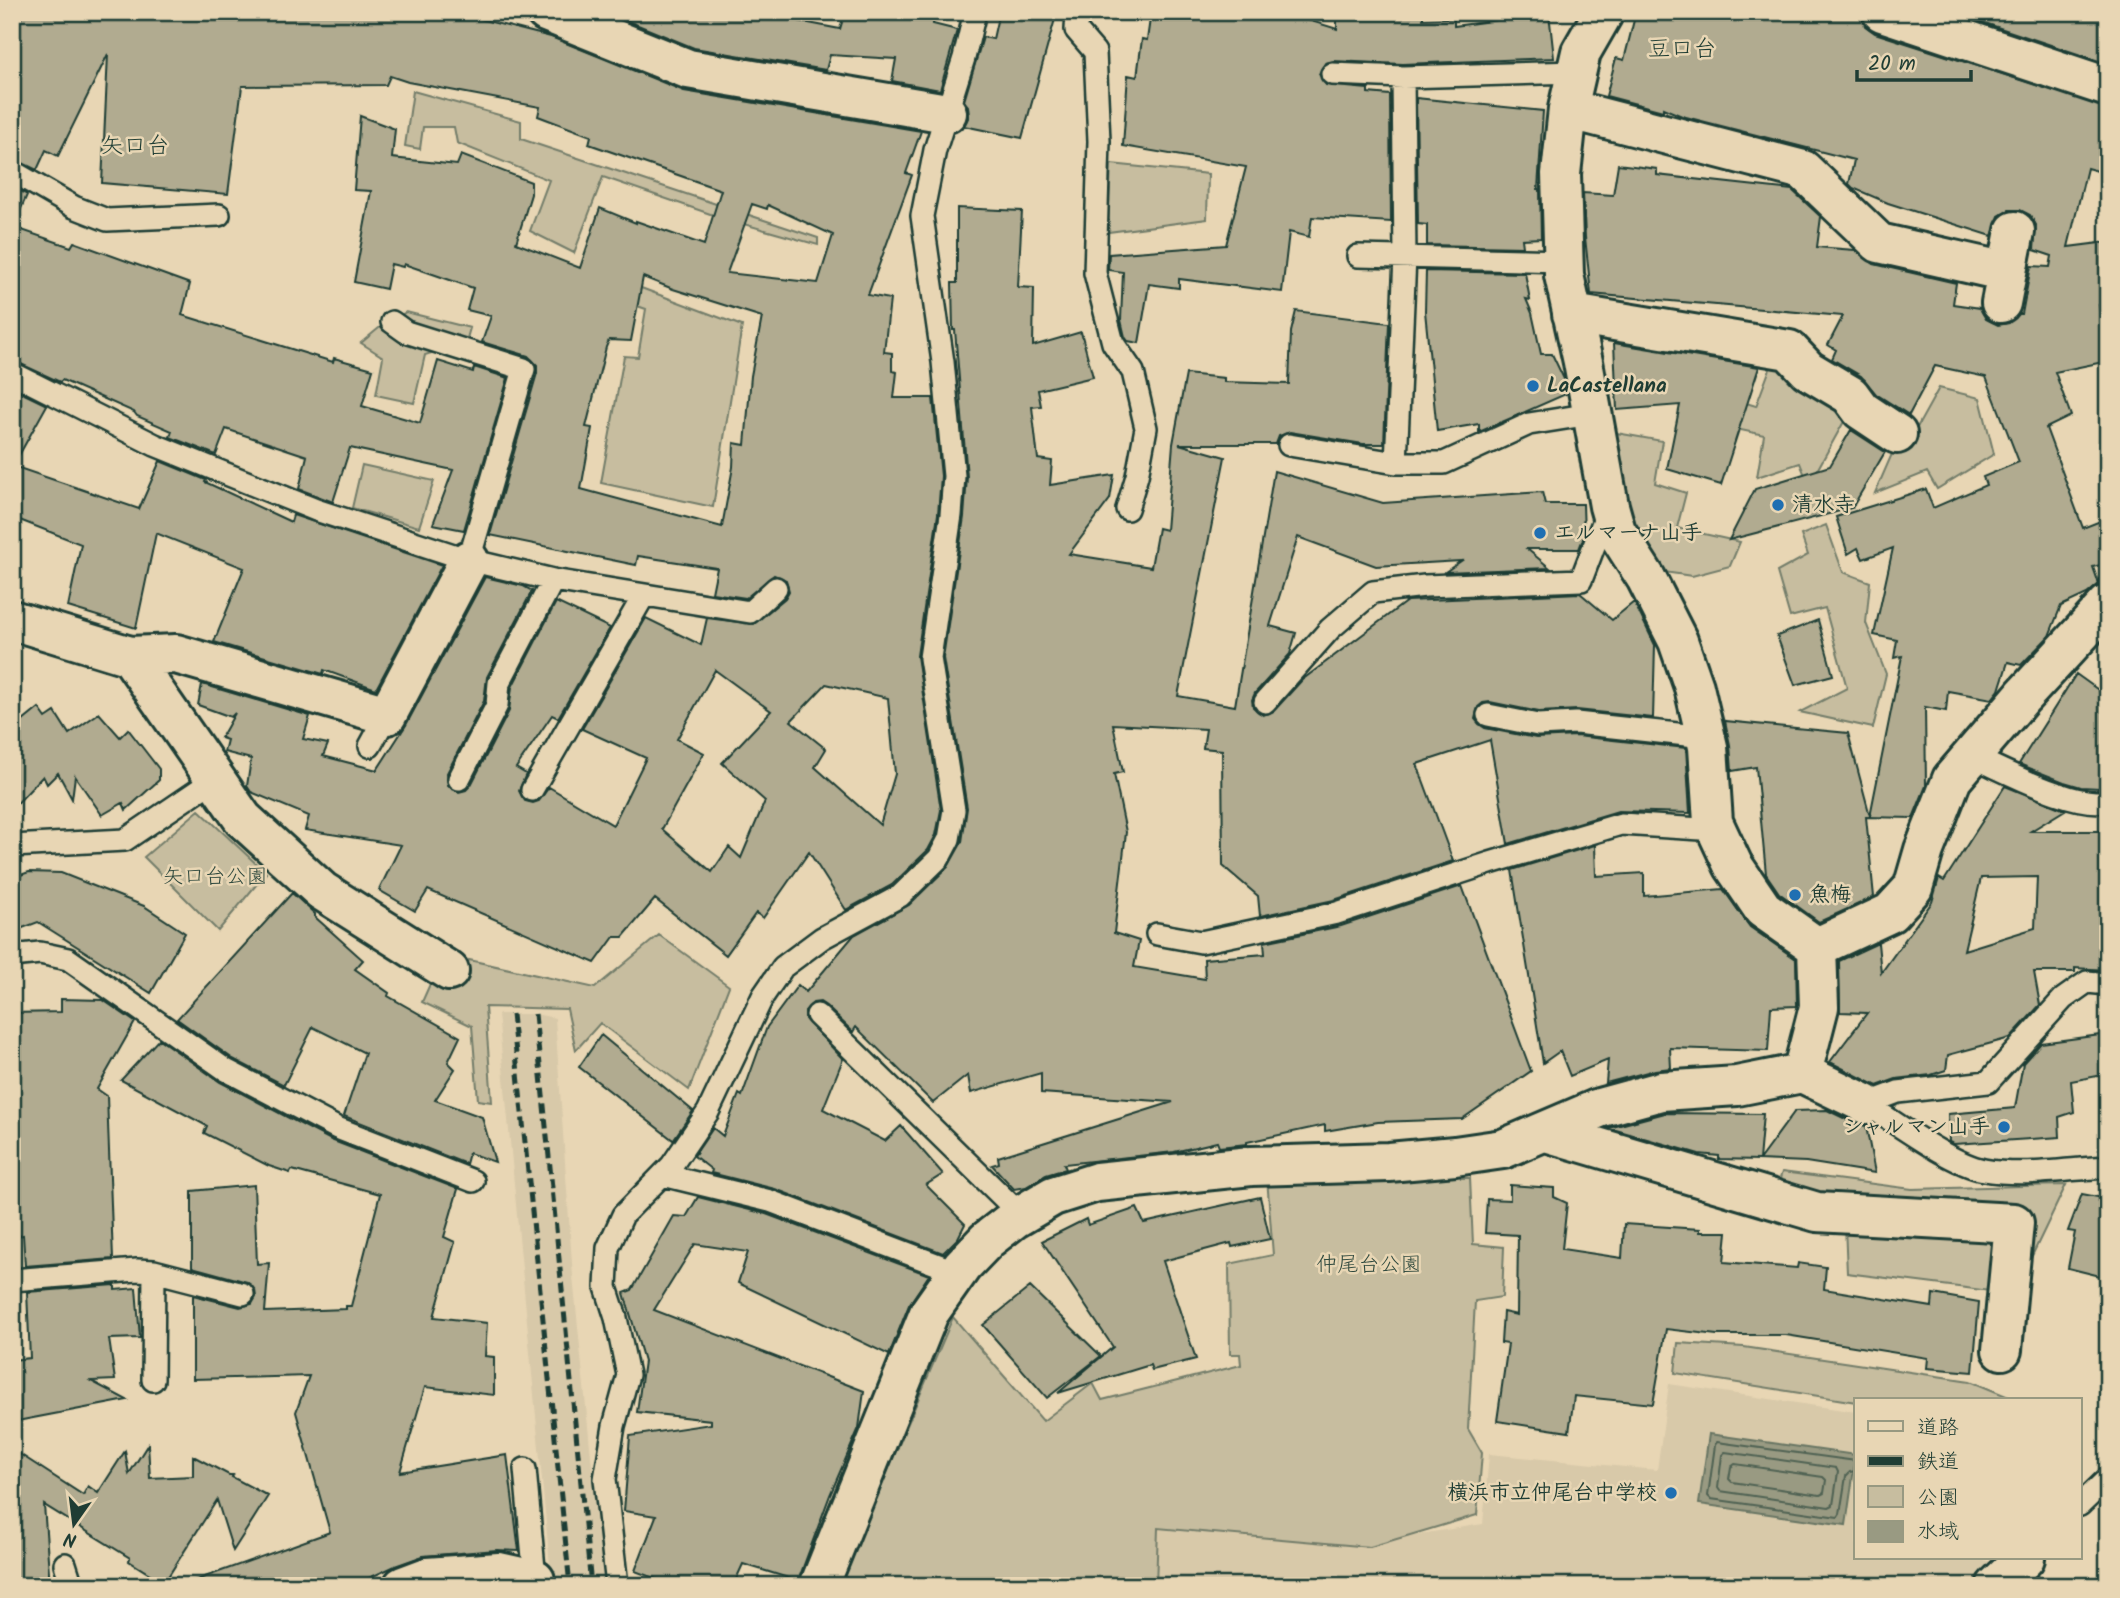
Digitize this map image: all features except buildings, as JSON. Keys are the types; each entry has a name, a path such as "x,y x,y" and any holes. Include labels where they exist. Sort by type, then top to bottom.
{"street":[{"path":"546,12 688,69 947,113"},
{"path":"1604,12 1581,52 1568,109 1561,174 1564,275 1609,506 1616,531 1646,578 1678,641 1694,687 1705,737 1713,822 1733,865 1763,909 1817,947"},
{"path":"1882,12 2108,87"},
{"path":"1568,109 1803,170 1880,243 2004,288 2015,231"},
{"path":"1572,314 1789,350 1808,370 1850,394 1861,410 1897,434"},
{"path":"12,620 130,656 176,654 379,731 469,560"},
{"path":"1817,947 1890,913 1913,888 1924,850 1952,779 2108,604"},
{"path":"130,656 153,693 243,819 322,891 450,971"},
{"path":"1802,1073 1819,1007 1817,947"},
{"path":"819,1586 929,1314 957,1272 987,1240 1053,1196 1097,1182 1251,1166 1389,1162 1503,1149 1599,1108 1661,1091 1737,1086 1802,1073 1866,1104"},
{"path":"1546,1132 1817,1212 2014,1223 2002,1350"},
{"path":"1996,1586 2023,1560"},
{"path":"403,1586 427,1577 499,1572 535,1583"}],"lane":[{"path":"617,1586 605,1479 614,1426 628,1376 617,1318 606,1287 608,1248 623,1215 672,1165 708,1112 763,996 783,967 822,939 900,896 939,858 948,839 954,810 930,658 951,515 954,476 943,362 922,216 935,150 964,58 975,12"},
{"path":"1077,12 1076,30 1096,52 1099,141 1095,273 1113,343 1133,372 1146,428 1137,476 1126,509"},
{"path":"1332,74 1404,77 1576,72"},
{"path":"1396,463 1405,257 1404,77"},
{"path":"12,171 74,207 107,220 219,215"},
{"path":"1358,256 1563,261"},
{"path":"392,323 405,332 524,369 469,560"},
{"path":"12,373 155,445 316,510 469,560 553,580 750,612 776,588"},
{"path":"1289,445 1396,463 1444,463 1529,424 1591,414"},
{"path":"1265,702 1330,629 1373,592 1425,586 1581,580 1609,506"},
{"path":"459,779 497,705 499,683 553,580"},
{"path":"532,790 644,595"},
{"path":"1488,715 1538,725 1576,723 1705,737"},
{"path":"1971,756 2069,799 2100,803 2108,800"},
{"path":"12,846 125,839 215,779"},
{"path":"1157,934 1201,942 1337,913 1621,824 1717,830"},
{"path":"12,956 40,953 68,959 226,1070 337,1128 473,1181"},
{"path":"1866,1104 1898,1091 1988,1082 2063,999 2087,982 2108,984"},
{"path":"817,1015 1021,1215"},
{"path":"1866,1104 1963,1164 1982,1170 2012,1174 2108,1167"},
{"path":"663,1175 770,1201 957,1272"},
{"path":"12,1280 154,1271 243,1294"},
{"path":"153,1381 154,1271"},
{"path":"525,1469 535,1583"},
{"path":"2082,1503 2108,1478"},
{"path":"65,1564 72,1586"}],"shaded area":[{"path":"498,1014 535,1014 555,1018 573,1277 604,1586 552,1586"},
{"name":"横浜市立仲尾台中学校","path":"1669,1384 1854,1412 1854,1560 1985,1560 2000,1564 1979,1586 1130,1586 1155,1516 1376,1541 1483,1524 1489,1454 1657,1470"}],"green space":[{"path":"413,91 521,121 521,139 818,238 818,245 719,217 603,177 574,253 530,231 549,180 457,143 454,127 423,127 420,149 405,146"},
{"path":"1111,164 1208,174 1207,219 1108,232"},
{"path":"596,271 742,326 713,507 601,483 624,356 638,357 646,309 591,290"},
{"path":"406,312 470,328 466,342 425,355 414,403 376,395 383,357 361,343 379,328"},
{"path":"1771,366 1790,370 1852,407 1815,474 1818,508 1800,463 1757,477 1764,435 1709,423 1743,402 1756,406"},
{"path":"1939,388 1980,398 1994,454 1937,489 1927,472 1875,493 1892,454 1868,439 1876,424 1909,442"},
{"path":"1611,432 1662,441 1655,483 1686,493 1677,528 1740,542 1730,566 1692,576 1657,571 1628,516"},
{"path":"362,465 434,481 419,527 352,508"},
{"path":"1826,525 1843,572 1870,582 1866,623 1886,674 1873,728 1800,712 1847,688 1825,608 1790,617 1777,572 1808,555 1801,535"},
{"name":"矢口台公園","path":"199,810 266,873 218,931 144,857"},
{"path":"659,935 729,986 689,1090 600,1023 576,1050 567,1009 485,1007 492,1102 478,1100 472,1026 422,1002 430,984 453,990 469,960 595,988"},
{"name":"仲尾台公園","path":"1461,1171 1461,1178 1470,1178 1473,1244 1504,1247 1502,1297 1475,1301 1468,1429 1482,1453 1477,1515 1370,1547 1158,1528 1156,1586 839,1586 953,1317 1043,1421 1093,1383 1102,1400 1241,1365 1240,1354 1230,1354 1229,1264 1273,1255 1267,1178"},
{"path":"1782,1172 1912,1189 2066,1185 2030,1260 1990,1291 1847,1273 1844,1202 1778,1185"},
{"path":"1678,1343 1744,1347 1970,1381 2011,1398 1854,1398 1854,1402 1675,1373"}],"water":[{"path":"1709,1434 1854,1455 1846,1525 1699,1504"}],"railway":[{"path":"512,1014 570,1586"},
{"path":"535,1014 591,1586"}],"place":[{"name":"LaCastellana","path":"1533,386"},
{"name":"清水寺","path":"1778,505"},
{"name":"エルマーナ山手","path":"1540,533"},
{"name":"魚梅","path":"1795,895"},
{"name":"シャルマン山手","path":"2004,1127"},
{"name":"横浜市立仲尾台中学校","path":"1671,1493"}],"district":[{"name":"豆口台","path":"1682,50"},
{"name":"矢口台","path":"135,147"}]}
